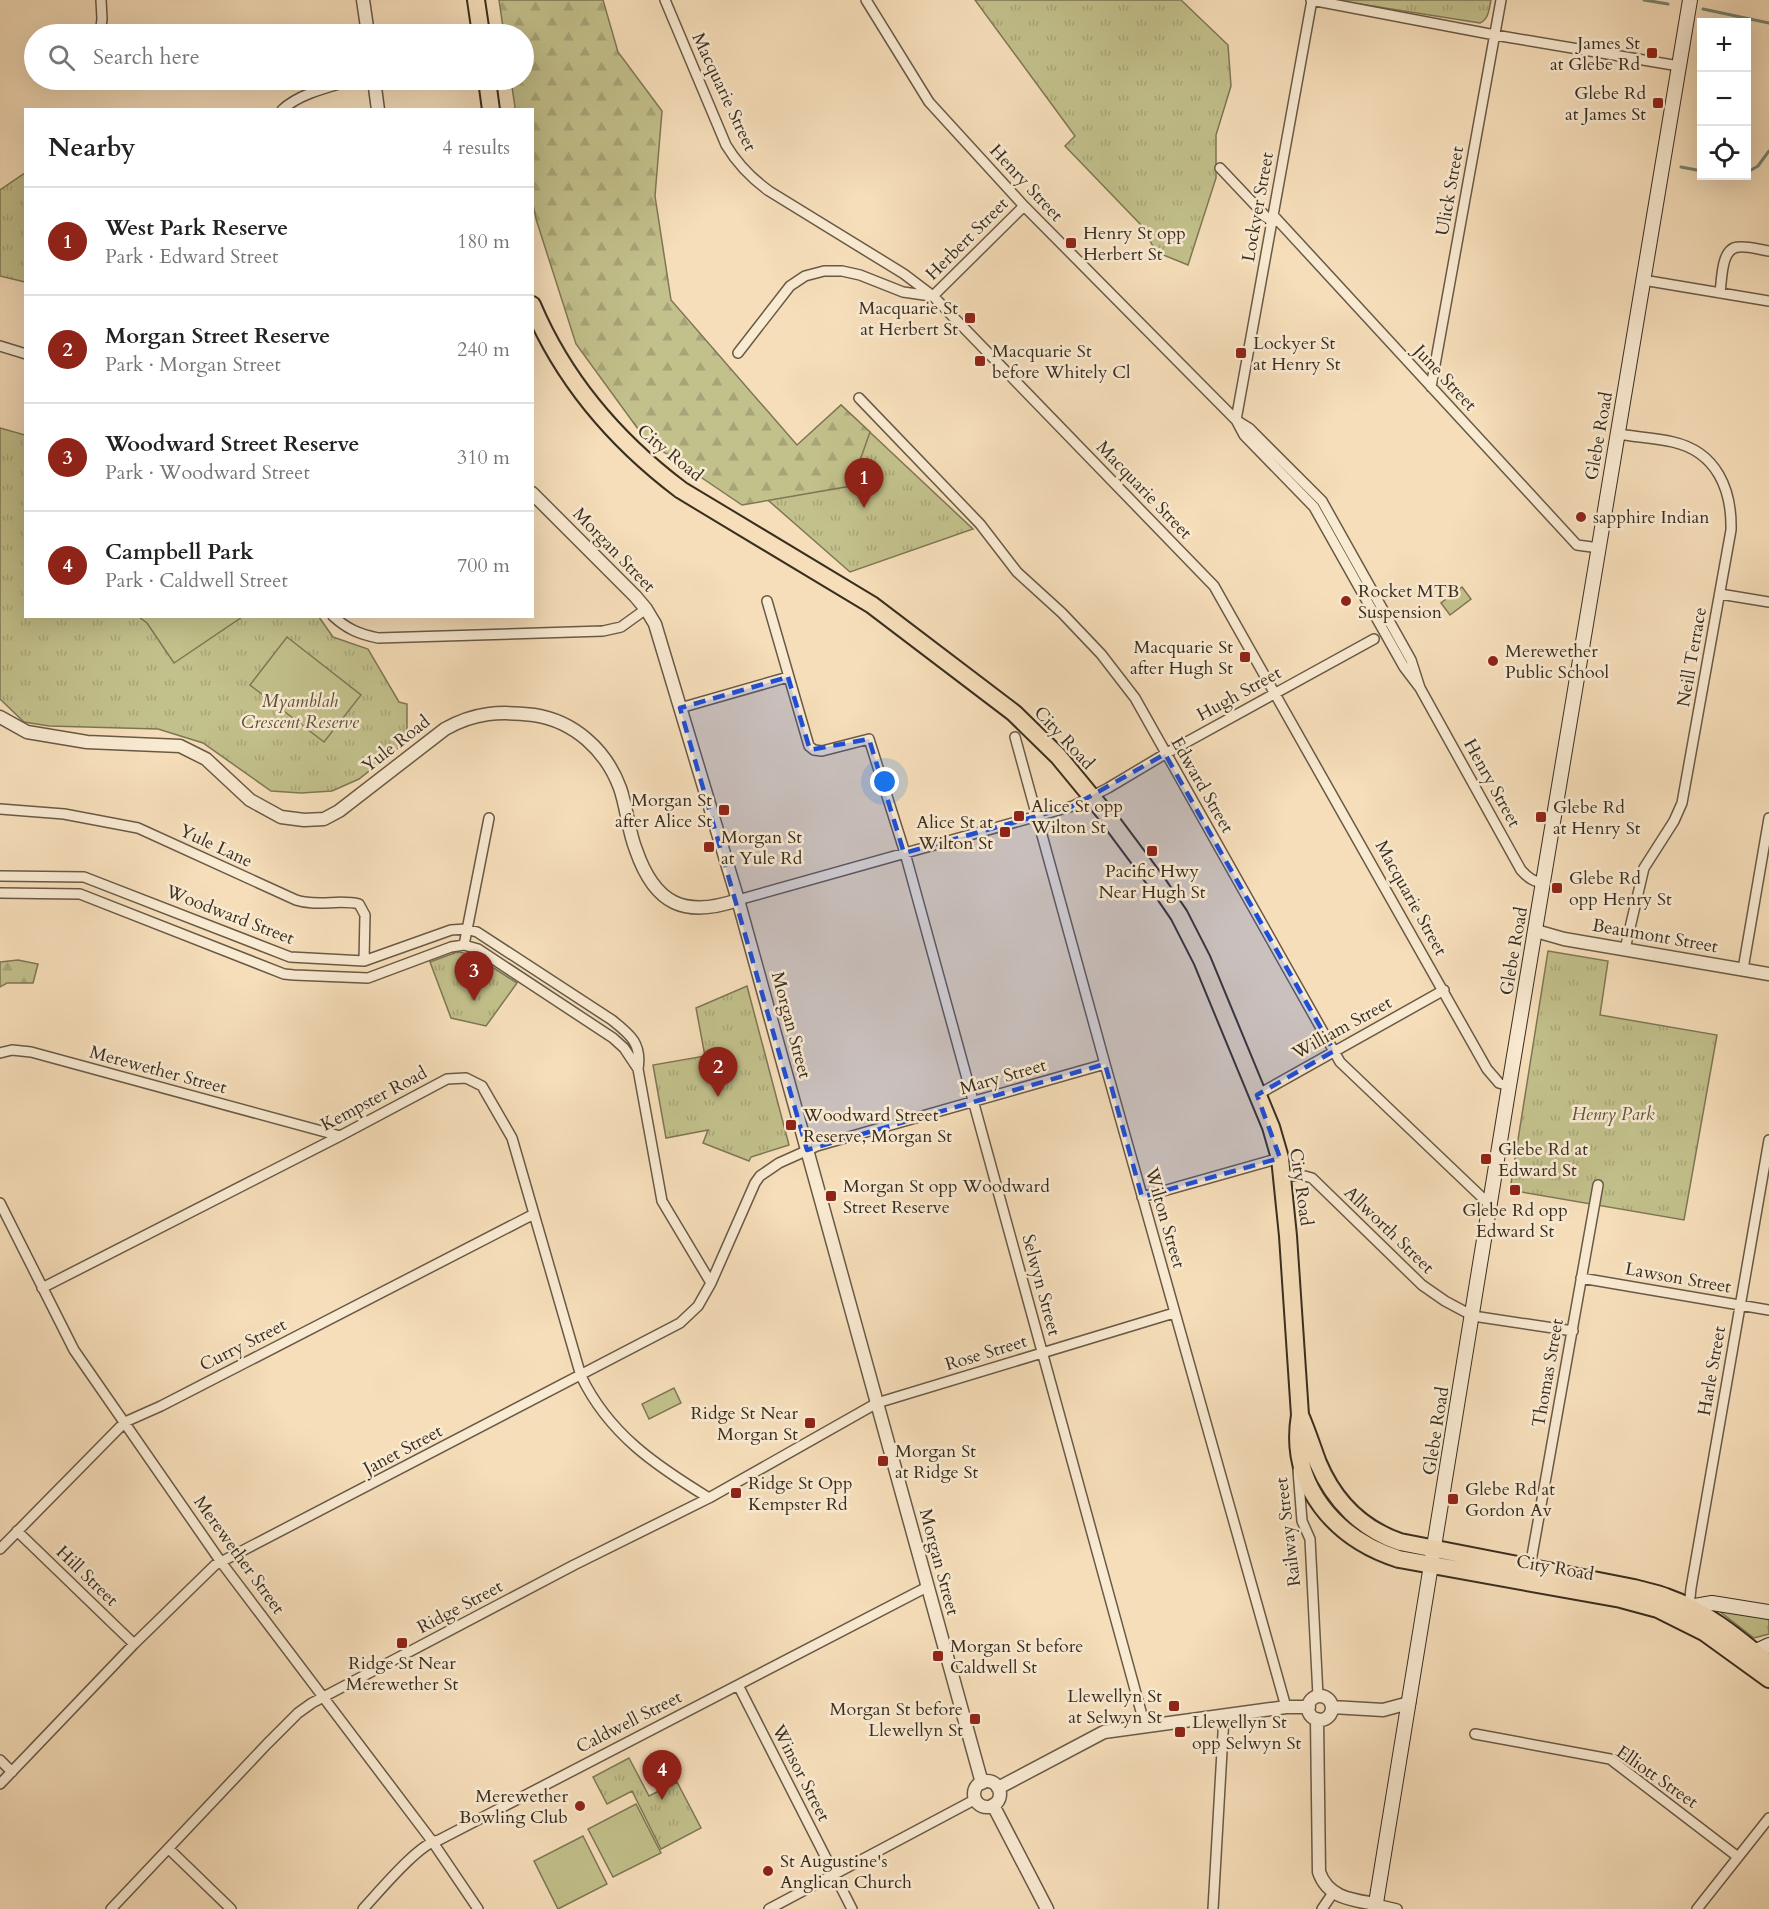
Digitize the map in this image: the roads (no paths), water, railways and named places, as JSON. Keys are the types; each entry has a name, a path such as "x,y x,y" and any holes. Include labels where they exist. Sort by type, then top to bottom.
{"highway":[{"path":"476,0 480,24"},
{"path":"488,90 491,108"},
{"name":"City Road","path":"534,309 551,345 580,390 603,420 642,458 681,490 838,584 901,626 1030,728 1058,756 1091,797 1179,915 1202,960 1270,1127 1280,1158 1288,1236 1300,1415 1296,1436 1308,1484 1316,1499 1338,1526 1359,1542 1382,1554 1432,1566 1640,1604 1689,1623 1720,1642 1763,1658"},
{"name":"City Road","path":"1300,1415 1320,1467 1348,1511 1370,1529 1389,1538 1634,1588 1666,1597 1689,1607 1763,1658 1769,1679"}],"main road":[{"name":"Glebe Road","path":"1376,1907 1509,1086 1690,0"},
{"path":"1689,1607 1712,1603 1769,1612"}],"street":[{"path":"101,0 101,24"},
{"path":"363,0 367,24"},
{"name":"Macquarie Street","path":"665,0 726,145 736,162 751,178 769,191 904,274 933,296 1214,586 1276,692 1487,1069 1498,1083 1509,1086"},
{"name":"Henry Street","path":"866,0 929,102 1024,206 1236,420 1244,435 1314,507 1404,667 1420,688 1521,870 1527,878 1544,883"},
{"path":"1312,0 1495,35 1679,66"},
{"name":"Lockyer Street","path":"1236,420 1312,0"},
{"name":"Ulick Street","path":"1431,387 1501,0"},
{"path":"284,108 289,103 322,90"},
{"path":"375,90 378,108"},
{"name":"June Street","path":"1220,168 1273,219 1577,545 1599,549"},
{"name":"Herbert Street","path":"933,296 1024,206"},
{"path":"1720,292 1726,256 1730,249 1738,246 1769,251"},
{"path":"738,353 790,286 805,276 824,271 842,272 860,275 903,292 933,296"},
{"path":"1643,280 1769,301"},
{"path":"0,346 24,353"},
{"name":"Edward Street","path":"859,398 980,525 1017,572 1062,613 1101,654 1135,698 1340,1062 1490,1206"},
{"name":"Neill Terrace","path":"1618,434 1674,442 1695,450 1712,465 1725,482 1732,509 1731,530 1682,804 1644,868 1625,949"},
{"name":"Morgan Street","path":"534,495 646,609 655,624 738,900 982,1783"},
{"path":"1720,594 1769,602"},
{"path":"680,708 788,677 767,601"},
{"path":"335,618 357,634 378,638 603,631 621,627 646,609"},
{"name":"Hugh Street","path":"738,900 1073,806 1374,639"},
{"name":"Selwyn Street","path":"788,677 809,746 814,750 822,751 869,739 905,853 1145,1726"},
{"name":"Yule Road","path":"0,717 27,732 87,742 180,746 206,759 250,800 281,817 304,820 324,819 339,811 445,729 463,719 495,713 540,716 572,728 589,740 603,756 620,789 635,850 649,881 657,891 673,902 690,908 708,908 738,900"},
{"name":"Wilton Street","path":"1015,737 1174,1313 1286,1707"},
{"name":"Yule Lane","path":"0,809 64,814 138,828 297,900 306,903 349,902 359,904 365,915 364,961"},
{"path":"489,818 464,945 478,949 613,1038 624,1048 638,1069"},
{"path":"1743,969 1769,818"},
{"name":"Woodward Street","path":"0,876 84,878 290,957 364,961 451,930 466,929"},
{"name":"Woodward Street","path":"0,893 80,894 284,974 368,978 451,947 464,945"},
{"path":"466,929 477,932 630,1034 640,1055 638,1069 662,1201 711,1283"},
{"name":"Beaumont Street","path":"1536,931 1564,939 1769,974"},
{"name":"William Street","path":"1257,1095 1444,990"},
{"name":"Merewether Street","path":"0,1053 12,1050 31,1052 340,1136"},
{"name":"Mary Street","path":"807,1150 1105,1064"},
{"name":"Kempster Road","path":"42,1288 447,1079 466,1078 482,1086 512,1138 581,1376 590,1395 628,1441 662,1469 709,1498"},
{"name":"Harle Street","path":"1689,1607 1769,1140"},
{"name":"Janet Street","path":"0,1784 203,1575 221,1562 680,1323 699,1306 760,1176 779,1163 807,1150"},
{"path":"1142,1197 1280,1158"},
{"name":"Allworth Street","path":"1282,1177 1301,1175 1312,1178 1422,1285 1473,1316 1573,1331"},
{"name":"Thomas Street","path":"1530,1567 1598,1185"},
{"name":"Merewether Street","path":"0,1203 74,1350 221,1562 325,1696 432,1841 478,1909"},
{"name":"Curry Street","path":"0,1549 125,1422 161,1406 534,1214"},
{"name":"Lawson Street","path":"1581,1278 1769,1310"},
{"name":"Rose Street","path":"877,1403 1174,1313"},
{"name":"Ridge Street","path":"111,1909 305,1708 574,1565 709,1498 877,1403"},
{"name":"Railway Street","path":"1296,1436 1302,1521 1310,1539 1318,1696"},
{"name":"Hill Street","path":"17,1531 135,1644"},
{"name":"Caldwell Street","path":"363,1909 432,1841 439,1840 927,1587"},
{"name":"Winsor Street","path":"738,1685 852,1909"},
{"path":"1317,1719 1327,1717 1332,1707 1329,1699 1318,1696 1312,1699 1309,1707 1311,1714 1317,1719 1318,1866 1321,1877 1333,1893 1376,1907 1397,1909"},
{"path":"1332,1707 1383,1710 1409,1703"},
{"path":"998,1788 1104,1732 1286,1707 1309,1707"},
{"path":"1213,1909 1224,1716"},
{"name":"Elliott Street","path":"1475,1734 1610,1759 1738,1857"},
{"path":"0,1760 12,1772"},
{"path":"991,1782 998,1788 999,1798 993,1805 983,1806 976,1799 975,1790 982,1783 991,1782"},
{"path":"769,1909 976,1799"},
{"path":"993,1805 1047,1909"},
{"path":"1697,1909 1769,1818"},
{"path":"169,1849 231,1909"},
{"path":"1322,1909 1333,1893"}],"waterway":[{"path":"1644,0 1668,4"},
{"path":"1703,9 1769,23"},
{"path":"1751,170 1758,166 1769,151"},
{"path":"1681,167 1697,170"}],"place":[{"name":"James St at Glebe Rd","path":"1652,53"},
{"name":"Glebe Rd at James St","path":"1658,103"},
{"name":"Henry St opp Herbert St","path":"1071,243"},
{"name":"Macquarie St at Herbert St","path":"970,318"},
{"name":"Lockyer St at Henry St","path":"1241,353"},
{"name":"Macquarie St before Whitely Cl","path":"980,361"},
{"name":"West Park Reserve","path":"864,508"},
{"name":"sapphire Indian","path":"1581,517"},
{"name":"Rocket MTB Suspension","path":"1346,601"},
{"name":"Macquarie St after Hugh St","path":"1245,657"},
{"name":"Merewether Public School","path":"1493,661"},
{"name":"Morgan St after Alice St","path":"724,810"},
{"name":"Alice St opp Wilton St","path":"1019,816"},
{"name":"Glebe Rd at Henry St","path":"1541,817"},
{"name":"Alice St at Wilton St","path":"1005,832"},
{"name":"Morgan St at Yule Rd","path":"709,847"},
{"name":"Pacific Hwy Near Hugh St","path":"1152,851"},
{"name":"Glebe Rd opp Henry St","path":"1557,888"},
{"name":"Woodward Street Reserve","path":"474,1001"},
{"name":"Morgan Street Reserve","path":"718,1097"},
{"name":"Woodward Street Reserve, Morgan St","path":"791,1125"},
{"name":"Glebe Rd at Edward St","path":"1486,1159"},
{"name":"Glebe Rd opp Edward St","path":"1515,1190"},
{"name":"Morgan St opp Woodward Street Reserve","path":"831,1196"},
{"name":"Ridge St Near Morgan St","path":"810,1423"},
{"name":"Morgan St at Ridge St","path":"883,1461"},
{"name":"Ridge St Opp Kempster Rd","path":"736,1493"},
{"name":"Glebe Rd at Gordon Av","path":"1453,1499"},
{"name":"Ridge St Near Merewether St","path":"402,1643"},
{"name":"Morgan St before Caldwell St","path":"938,1656"},
{"name":"Llewellyn St at Selwyn St","path":"1174,1706"},
{"name":"Morgan St before Llewellyn St","path":"975,1719"},
{"name":"Llewellyn St opp Selwyn St","path":"1180,1732"},
{"name":"Campbell Park","path":"662,1800"},
{"name":"Merewether Bowling Club","path":"580,1806"},
{"name":"St Augustine's Anglican Church","path":"768,1871"}],"park label":[{"name":"Myamblah Crescent Reserve","path":"300,711"},
{"name":"Henry Park","path":"1613,1114"}]}
